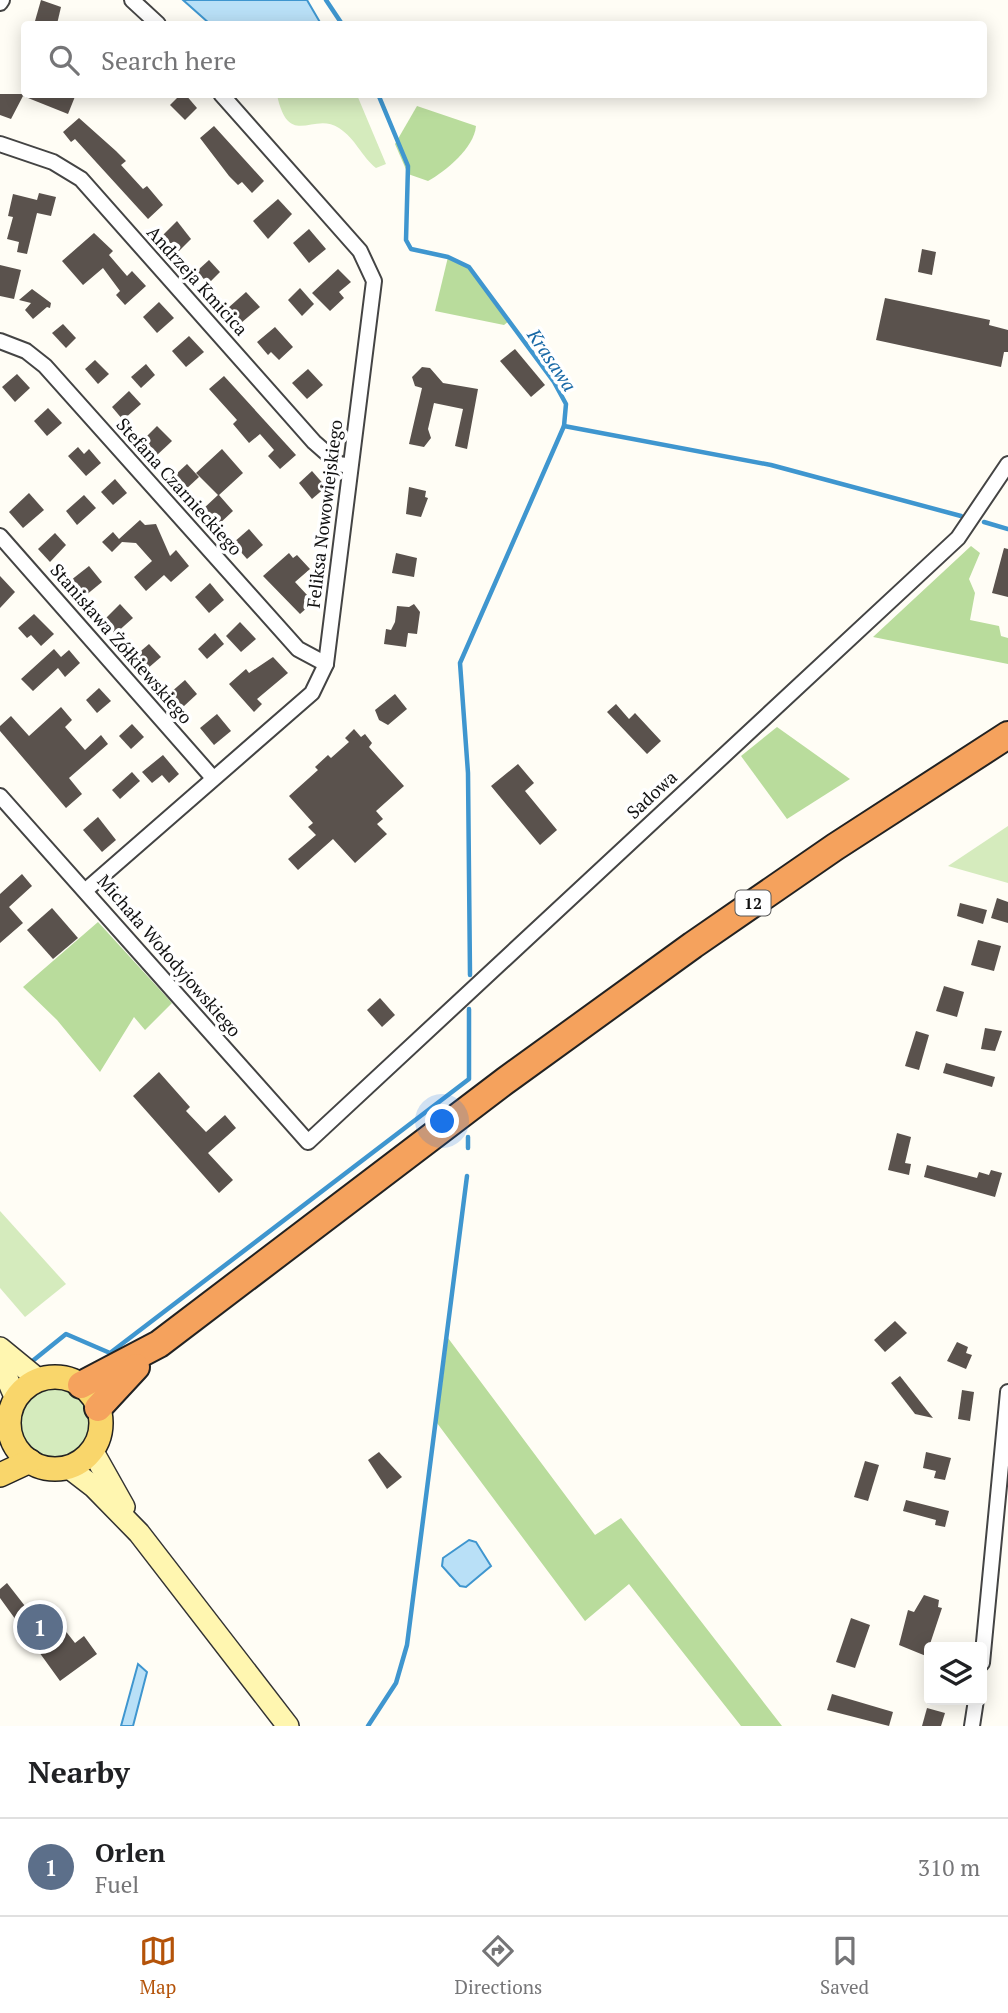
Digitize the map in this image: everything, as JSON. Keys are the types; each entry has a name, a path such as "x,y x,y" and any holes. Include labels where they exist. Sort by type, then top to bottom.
{"highway":[{"name":"12","path":"81,1385 159,1344 670,961 835,847 1008,735"},
{"name":"12","path":"98,1408 159,1344"}],"main road":[{"path":"0,1348 17,1377 6,1444 41,1467 68,1467 82,1461 99,1436 98,1408 81,1385 61,1378 17,1377"},
{"path":"92,1450 139,1533"},
{"path":"0,1475 30,1461"},
{"path":"68,1467 94,1487 139,1533 288,1726"}],"street":[{"path":"132,0 155,21"},
{"name":"Feliksa Nowowiejskiego","path":"86,890 312,693 326,664 374,281 369,265 360,251 224,98"},
{"name":"Andrzeja Kmicica","path":"0,144 53,162 81,178 314,442 339,464 350,466"},
{"name":"Stefana Czarnieckiego","path":"0,341 26,351 45,366 298,649 326,664"},
{"name":"Sadowa","path":"308,1142 958,538 1008,464"},
{"name":"Stanisława Żółkiewskiego","path":"0,536 213,778"},
{"name":"Michała Wołodyjowskiego","path":"0,796 308,1142"},
{"path":"984,1642 1008,1392"},
{"path":"972,1726 975,1705"}],"green space":[{"path":"278,98 358,98 386,164 376,168 339,128 320,123 295,125 288,121"},
{"path":"417,106 476,126 465,150 451,165 428,181 408,174 395,144"},
{"path":"448,257 469,267 509,321 504,325 435,311"},
{"path":"971,546 980,553 969,579 975,593 970,620 999,626 1001,636 1008,638 1008,664 873,637"},
{"path":"777,727 850,779 787,819 741,756"},
{"path":"1008,826 1008,883 948,866"},
{"path":"98,922 172,1003 145,1030 134,1017 100,1072 57,1020 23,987"},
{"path":"0,1211 66,1284 25,1317 0,1288"},
{"path":"448,1338 595,1535 621,1518 782,1726 741,1726 629,1584 585,1621 437,1423"},
{"path":"54,1386 68,1389 80,1397 88,1409 91,1423 88,1437 80,1449 68,1457 54,1460 40,1457 28,1449 20,1437 17,1423 20,1409 28,1397 40,1389"}],"water":[{"path":"183,0 307,0 319,21 207,21"},
{"path":"469,1540 476,1542 491,1566 466,1587 460,1586 442,1566 443,1558"},
{"path":"138,1664 147,1672 133,1726 121,1726"}],"building":[{"path":"41,0 61,7 58,21 35,21"},
{"path":"0,94 21,94 22,98 11,119 0,115"},
{"path":"28,98 74,98 68,114"},
{"path":"177,98 188,98 197,108 185,120 170,105"},
{"path":"79,118 126,161 121,165 143,189 147,186 163,205 148,219 75,139 71,142 63,132"},
{"path":"214,126 264,181 252,193 242,182 238,185 229,176 200,138"},
{"path":"39,193 56,197 51,216 37,213 27,254 17,252 19,242 7,239 13,217 8,216 13,194 37,200"},
{"path":"278,199 292,214 268,239 253,221"},
{"path":"177,221 191,239 178,252 163,235"},
{"path":"309,229 326,249 309,263 293,243"},
{"path":"94,233 113,251 109,255 127,276 132,271 146,286 125,305 116,295 120,291 103,268 83,285 62,261"},
{"path":"922,249 936,252 932,275 918,272"},
{"path":"209,260 220,272 208,284 197,271"},
{"path":"0,265 21,270 14,299 0,296"},
{"path":"338,269 351,282 339,292 344,298 330,311 312,293"},
{"path":"300,288 314,304 302,316 288,300"},
{"path":"32,289 51,303 50,308 47,307 33,319 25,310 31,303 19,300"},
{"path":"246,292 260,307 241,323 228,308"},
{"path":"885,298 990,320 989,325 1008,330 1008,352 1004,352 1001,367 876,340"},
{"path":"159,302 174,318 157,333 143,317"},
{"path":"63,324 76,338 66,348 52,333"},
{"path":"275,327 293,347 279,360 271,352 268,355 257,342"},
{"path":"189,336 204,352 186,367 172,351"},
{"path":"515,349 545,385 531,397 500,361"},
{"path":"95,360 109,374 98,384 85,369"},
{"path":"146,364 155,375 141,388 131,377"},
{"path":"422,367 430,368 443,383 478,389 467,449 455,446 463,409 434,403 428,429 431,438 424,447 409,444 422,388 415,386 412,377"},
{"path":"308,369 323,385 307,399 292,383"},
{"path":"17,374 30,388 15,402 2,387"},
{"path":"224,376 296,455 280,469 268,456 274,450 260,434 249,443 233,424 237,420 209,389"},
{"path":"129,391 141,404 123,420 112,407"},
{"path":"48,408 62,423 47,436 34,421"},
{"path":"157,426 172,441 156,456 142,441"},
{"path":"78,447 84,454 89,449 101,463 86,476 68,456"},
{"path":"222,449 243,473 219,495 233,511 218,525 203,509 218,495 196,473"},
{"path":"187,464 199,477 185,490 174,476"},
{"path":"312,471 326,487 312,499 299,483"},
{"path":"115,479 127,493 113,505 101,492"},
{"path":"409,487 426,491 425,497 428,498 421,517 406,514"},
{"path":"29,493 44,510 23,528 9,512"},
{"path":"84,495 96,508 77,525 66,511"},
{"path":"140,520 145,525 156,524 170,556 176,550 189,566 171,582 164,575 146,591 134,577 152,561 136,543 122,542 112,552 102,542 113,532 119,539"},
{"path":"249,529 263,545 247,559 233,543"},
{"path":"55,533 66,545 50,562 38,549"},
{"path":"1004,548 1008,549 1008,597 992,593"},
{"path":"289,553 293,558 297,555 310,569 295,582 308,596 304,600 309,606 300,614 263,576"},
{"path":"396,553 417,558 414,577 392,573"},
{"path":"89,566 102,582 80,600 66,584"},
{"path":"0,576 15,592 0,608"},
{"path":"210,583 224,600 209,613 195,597"},
{"path":"120,604 133,618 115,634 103,621"},
{"path":"414,604 420,612 417,634 408,633 406,647 384,644 386,629 391,630 395,622 397,606 409,607"},
{"path":"34,614 54,634 41,646 31,635 27,638 18,628"},
{"path":"240,622 256,639 241,652 226,636"},
{"path":"215,633 224,644 207,659 198,649"},
{"path":"149,644 161,657 147,669 135,656"},
{"path":"54,649 61,657 69,650 80,663 65,677 58,668 33,691 21,679"},
{"path":"273,657 288,673 257,699 262,704 254,712 229,684 246,669 249,673"},
{"path":"185,680 197,694 183,707 170,693"},
{"path":"99,688 111,701 97,713 86,700"},
{"path":"395,694 407,709 388,725 379,720 375,710"},
{"path":"616,704 629,719 635,713 661,741 647,754 607,712"},
{"path":"61,707 72,720 65,727 85,750 101,735 108,744 69,778 82,794 66,808 0,731 0,726 11,716 29,736"},
{"path":"217,714 231,731 214,745 200,728"},
{"path":"132,724 144,737 131,749 119,736"},
{"path":"354,729 361,737 365,734 372,743 369,747 404,786 376,811 383,819 377,824 387,834 355,863 333,839 298,870 288,859 316,835 308,827 313,823 289,796 318,770 315,767 328,755 331,758 349,742 345,738"},
{"path":"163,755 179,774 169,783 162,775 152,783 142,772"},
{"path":"518,764 534,783 525,791 557,830 540,845 491,786"},
{"path":"132,772 140,781 120,799 112,790"},
{"path":"98,817 116,840 102,852 83,830"},
{"path":"22,874 32,886 9,907 23,923 0,943 0,894"},
{"path":"997,898 1008,902 1008,923 991,918"},
{"path":"960,903 987,910 983,924 957,916"},
{"path":"52,908 78,938 53,959 27,930"},
{"path":"978,940 1001,946 994,971 971,965"},
{"path":"944,986 964,992 957,1017 936,1011"},
{"path":"380,998 395,1015 382,1027 367,1010"},
{"path":"985,1028 1002,1031 995,1051 981,1049"},
{"path":"916,1031 929,1035 919,1070 905,1066"},
{"path":"946,1063 995,1077 992,1087 943,1073"},
{"path":"159,1072 190,1107 186,1111 206,1132 225,1115 236,1128 208,1153 233,1180 219,1193 133,1096"},
{"path":"897,1133 911,1137 905,1163 911,1164 909,1175 888,1170"},
{"path":"927,1165 977,1178 979,1172 989,1175 991,1170 1002,1173 995,1197 924,1177"},
{"path":"895,1321 907,1333 885,1352 874,1340"},
{"path":"957,1342 968,1347 966,1353 972,1355 966,1369 947,1361"},
{"path":"900,1376 933,1418 915,1414 891,1383"},
{"path":"962,1390 974,1392 970,1421 958,1419"},
{"path":"379,1452 402,1477 387,1489 368,1460"},
{"path":"926,1452 951,1458 945,1480 934,1478 936,1471 923,1468"},
{"path":"865,1461 879,1465 868,1501 854,1497"},
{"path":"906,1500 949,1511 945,1527 935,1525 936,1520 903,1511"},
{"path":"7,1583 32,1615 45,1605 75,1643 84,1636 97,1654 60,1681 0,1598 0,1589"},
{"path":"924,1595 939,1600 938,1607 942,1608 931,1642 924,1642 924,1655 899,1645 908,1610 914,1612"},
{"path":"851,1618 870,1625 855,1668 836,1662"},
{"path":"832,1694 893,1712 889,1726 827,1710"},
{"path":"927,1708 945,1713 941,1726 922,1726"}],"waterway":[{"name":"Krasawa","path":"326,0 340,21"},
{"path":"380,98 408,166 406,240 411,249 448,257 469,267 554,382 566,404 564,426 460,663 468,773 470,975"},
{"name":"Krasawa","path":"564,426 771,465 961,516"},
{"name":"Krasawa","path":"984,522 1008,529"},
{"path":"30,1363 66,1334 110,1353 469,1079 469,1009"},
{"path":"468,1137 468,1148"},
{"path":"368,1726 396,1683 407,1645 467,1176"}],"place":[{"name":"Orlen","path":"40,1627"}]}
